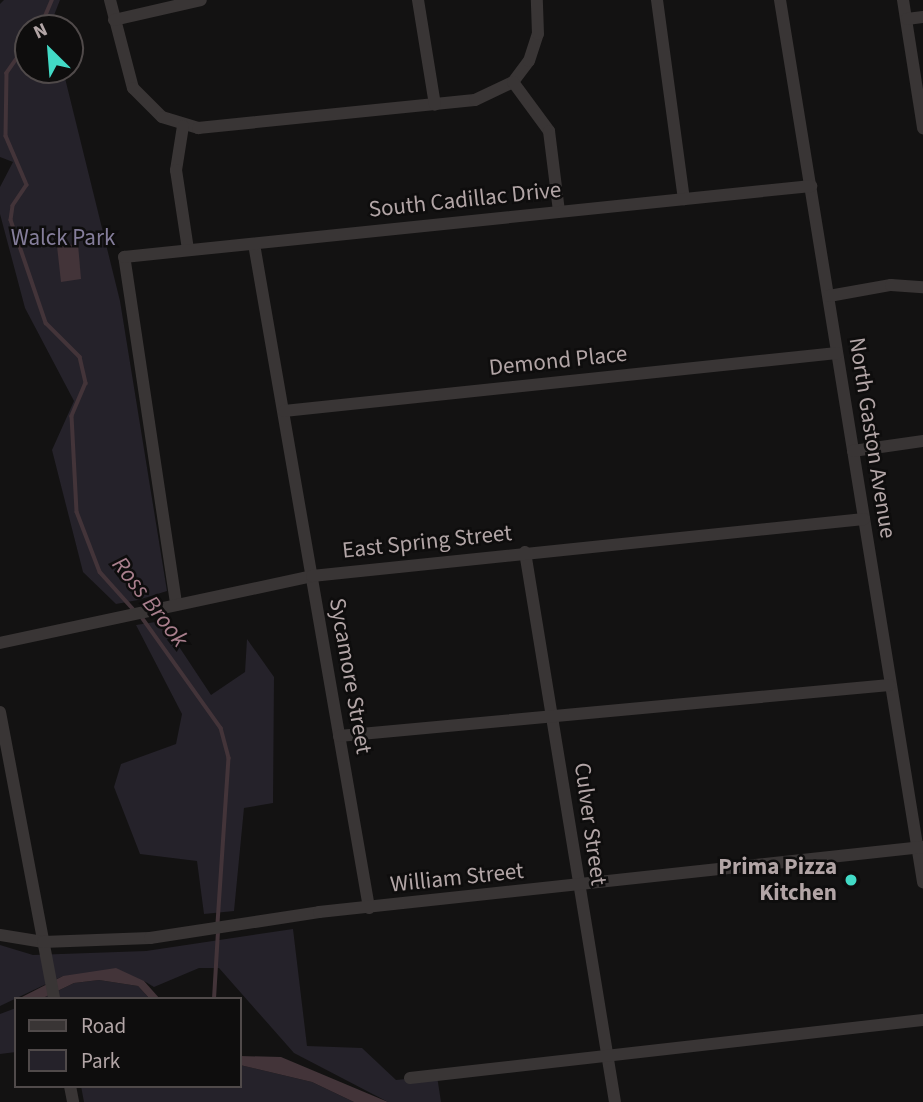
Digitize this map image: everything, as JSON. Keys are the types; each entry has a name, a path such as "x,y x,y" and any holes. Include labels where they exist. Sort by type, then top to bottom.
{"street":[{"path":"110,0 133,88 162,117 183,127 435,106 475,100 513,82 529,61 538,34 537,0"},
{"path":"114,20 201,0"},
{"path":"418,0 435,106"},
{"path":"657,0 684,199"},
{"name":"North Gaston Avenue","path":"780,0 890,685 921,848 923,882"},
{"path":"903,0 923,128"},
{"path":"906,19 923,17"},
{"path":"513,82 549,131 559,211"},
{"path":"183,127 176,170 188,250"},
{"name":"South Cadillac Drive","path":"176,603 124,257 811,186"},
{"name":"Sycamore Street","path":"254,244 369,908"},
{"path":"829,296 891,285 923,287"},
{"name":"Demond Place","path":"284,411 838,353"},
{"path":"853,451 923,440"},
{"name":"East Spring Street","path":"0,643 176,603 312,576 864,519"},
{"name":"Culver Street","path":"525,552 615,1102"},
{"path":"339,736 890,685"},
{"path":"0,712 54,997"},
{"name":"William Street","path":"0,935 43,942 104,942 369,908 578,888 921,848"},
{"path":"411,1078 923,1020"}],"green space":[{"name":"Walck Park","path":"4,0 60,0 54,14 14,14 14,84 66,84 120,301 167,591 138,600 116,604 83,572 52,450 74,401 25,308 0,214 0,187 13,162 0,157 0,4"},
{"path":"162,621 211,695 245,672 247,639 274,677 273,803 244,808 234,911 204,914 197,861 140,854 114,787 121,764 176,744 182,714 136,625"},
{"path":"293,929 307,1046 362,1048 396,1080 437,1076 441,1102 388,1102 294,1053 219,968 199,968 154,987 144,981 63,976 14,997 0,1006 0,945 33,955 146,951"},
{"path":"99,980 138,986 148,997 45,997 74,983"},
{"path":"14,1009 14,1052 0,1054 0,1014"},
{"path":"242,1065 312,1082 354,1102 84,1102 81,1088 242,1088"}],"shaded area":[{"path":"78,244 81,279 61,282 57,246"},
{"path":"116,968 144,981 158,997 148,997 138,986 99,980 74,983 45,997 22,997 63,976"},
{"path":"242,1056 281,1057 388,1102 354,1102 312,1082 242,1065"}],"waterway":[{"name":"Ross Brook","path":"46,14 52,0"},
{"name":"Ross Brook","path":"14,63 7,73 6,136 27,185 13,206 11,220 46,323 80,357 86,383 72,416 77,512 100,572 135,611"},
{"name":"Ross Brook","path":"141,616 221,728 229,758 218,924"},
{"name":"Ross Brook","path":"214,997 218,932"}],"place":[{"name":"Prima Pizza Kitchen","path":"851,880"}]}
